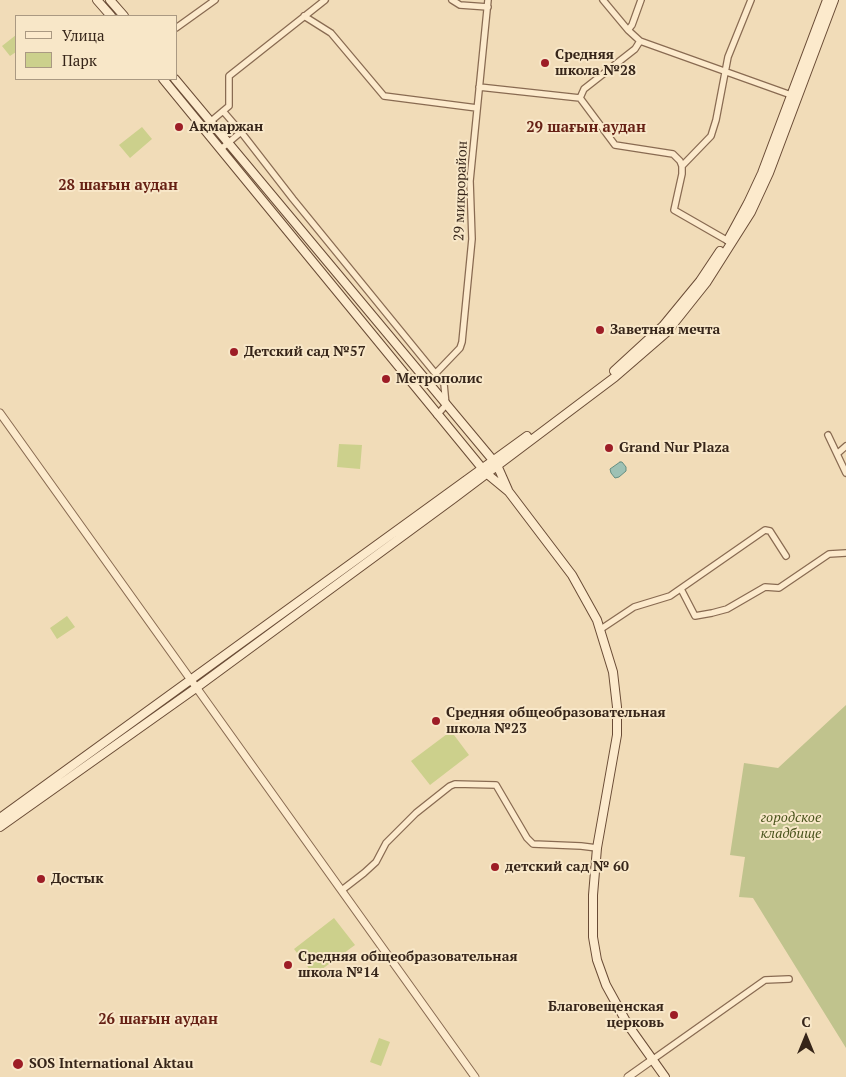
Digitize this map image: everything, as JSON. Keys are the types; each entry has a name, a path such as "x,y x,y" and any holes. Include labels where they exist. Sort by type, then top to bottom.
{"main road":[{"path":"97,0 110,15"},
{"path":"110,0 123,15"},
{"path":"794,96 827,0"},
{"path":"0,818 591,392 663,326 730,242 834,0"},
{"path":"164,80 437,415 484,470 508,492 572,575 600,628 613,672 617,707 617,735 597,848 593,895 593,937 597,960 606,985 628,1024 665,1077"},
{"path":"177,80 228,144 495,463 508,492"},
{"path":"0,828 196,688 446,504 484,470"}],"street":[{"path":"178,27 215,0"},
{"path":"210,122 229,106 229,76 325,0"},
{"path":"452,0 460,4 488,7"},
{"name":"29 микрорайон","path":"436,373 460,348 462,342 471,247 470,181 488,0"},
{"path":"603,0 628,30 640,41 794,96"},
{"path":"628,30 632,25 641,0"},
{"path":"682,166 711,136 716,120 728,57 750,0"},
{"path":"304,16 331,33 384,96 477,108"},
{"path":"580,98 584,88 634,49 640,41"},
{"path":"479,88 580,98 615,145 673,154 682,166 674,210 730,242"},
{"path":"223,111 444,384 446,405 437,415"},
{"path":"221,150 241,132"},
{"path":"0,412 475,1077"},
{"path":"828,435 846,473"},
{"path":"837,454 846,446"},
{"path":"600,628 634,607 670,596 765,530 770,531 786,556"},
{"path":"680,589 695,616 720,611 727,609 765,587 773,586 779,588 829,554 846,553"},
{"path":"342,890 376,862 386,843 410,818 455,784 496,785 527,838 533,844 597,848"},
{"path":"628,1077 765,980 790,979"}],"green space":[{"path":"15,36 15,53 10,56 2,46"},
{"path":"142,127 152,139 130,158 119,145"},
{"path":"339,444 362,445 360,469 337,467"},
{"path":"67,616 75,627 57,639 50,628"},
{"name":"городское кладбище","path":"846,705 846,1048 753,898 739,897 745,857 730,855 744,763 778,768"},
{"path":"451,731 469,755 430,785 411,761"},
{"path":"334,918 355,945 314,975 294,949"},
{"path":"379,1038 390,1042 381,1066 370,1062"}],"shaded area":[{"path":"620,462 626,467 626,471 615,478 610,469"}],"place":[{"name":"Средняя школа №28","path":"545,63"},
{"name":"Ақмаржан","path":"179,127"},
{"name":"Заветная мечта","path":"600,330"},
{"name":"Детский сад №57","path":"234,352"},
{"name":"Метрополис","path":"386,379"},
{"name":"Grand Nur Plaza","path":"609,448"},
{"name":"Средняя общеобразовательная школа №23","path":"436,721"},
{"name":"детский сад № 60","path":"495,867"},
{"name":"Достык","path":"41,879"},
{"name":"Cредняя общеобразовательная школа №14","path":"288,965"},
{"name":"Благовещенская церковь","path":"674,1015"},
{"name":"SOS International Aktau","path":"18,1064"}],"district":[{"name":"29 шағын аудан","path":"586,128"},
{"name":"28 шағын аудан","path":"118,186"},
{"name":"26 шағын аудан","path":"158,1020"}]}
